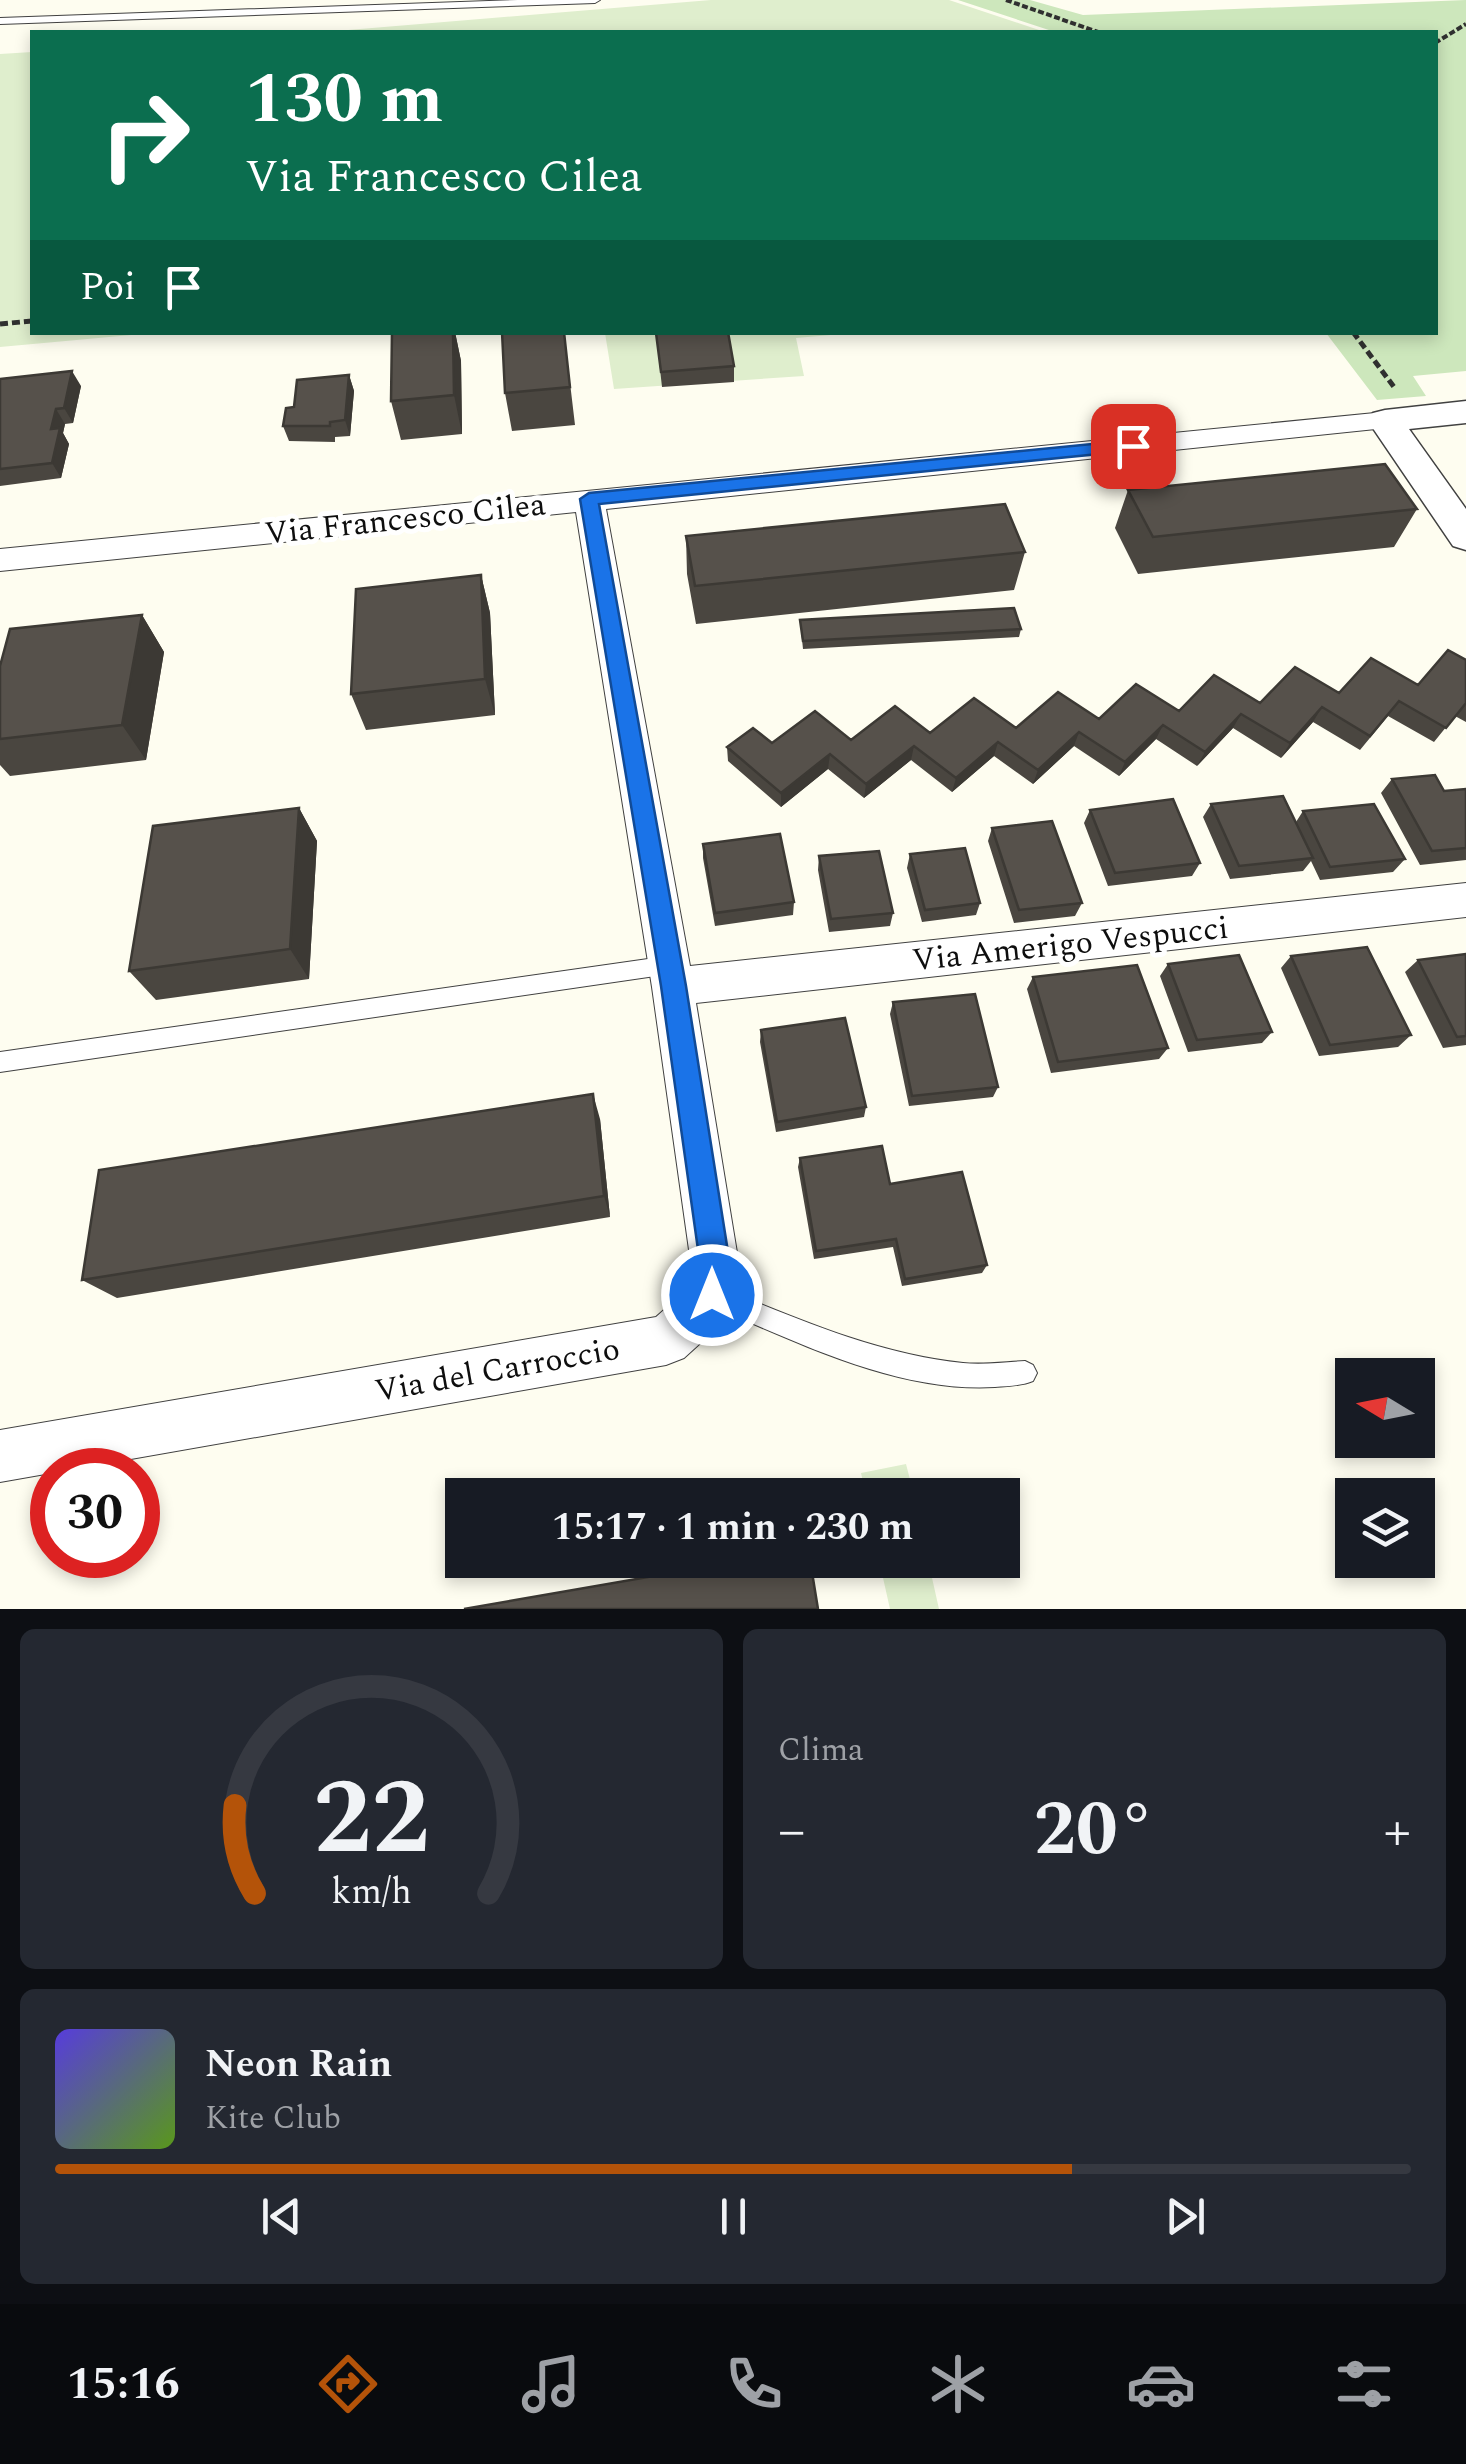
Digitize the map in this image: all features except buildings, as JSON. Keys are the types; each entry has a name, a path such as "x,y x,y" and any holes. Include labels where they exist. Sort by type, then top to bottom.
{"street":[{"name":"Via Francesco Cilea","path":"0,560 1466,412"},
{"path":"1401,419 1466,537"},
{"path":"589,499 671,976 716,1271 712,1295"},
{"name":"Via Amerigo Vespucci","path":"671,976 1466,900"},
{"name":"Via del Carroccio","path":"0,1456 666,1340 696,1320 712,1295"}],"lane":[{"path":"0,21 594,0"},
{"path":"0,1062 671,976"},
{"path":"712,1295 838,1347 908,1366 966,1375 1025,1373"}],"path":[{"path":"1007,0 1092,30"},
{"path":"1438,41 1466,24"},
{"path":"0,324 30,321"},
{"path":"1355,335 1401,419"}],"green space":[{"path":"711,0 949,0 1039,30 348,30"},
{"path":"958,0 1030,0 1083,15 1466,0 1466,371 1413,376 1426,396 1377,400 1328,335 1438,335 1438,30 1049,30"},
{"path":"30,52 30,335 131,335 0,347 0,54"},
{"path":"605,335 831,335 796,338 804,376 614,389"},
{"path":"906,1464 910,1478 862,1478 861,1473"},
{"path":"883,1578 932,1578 939,1609 890,1609"}],"route":[{"path":"712,1295 716,1271 673,986 589,499 1133,446"}]}
